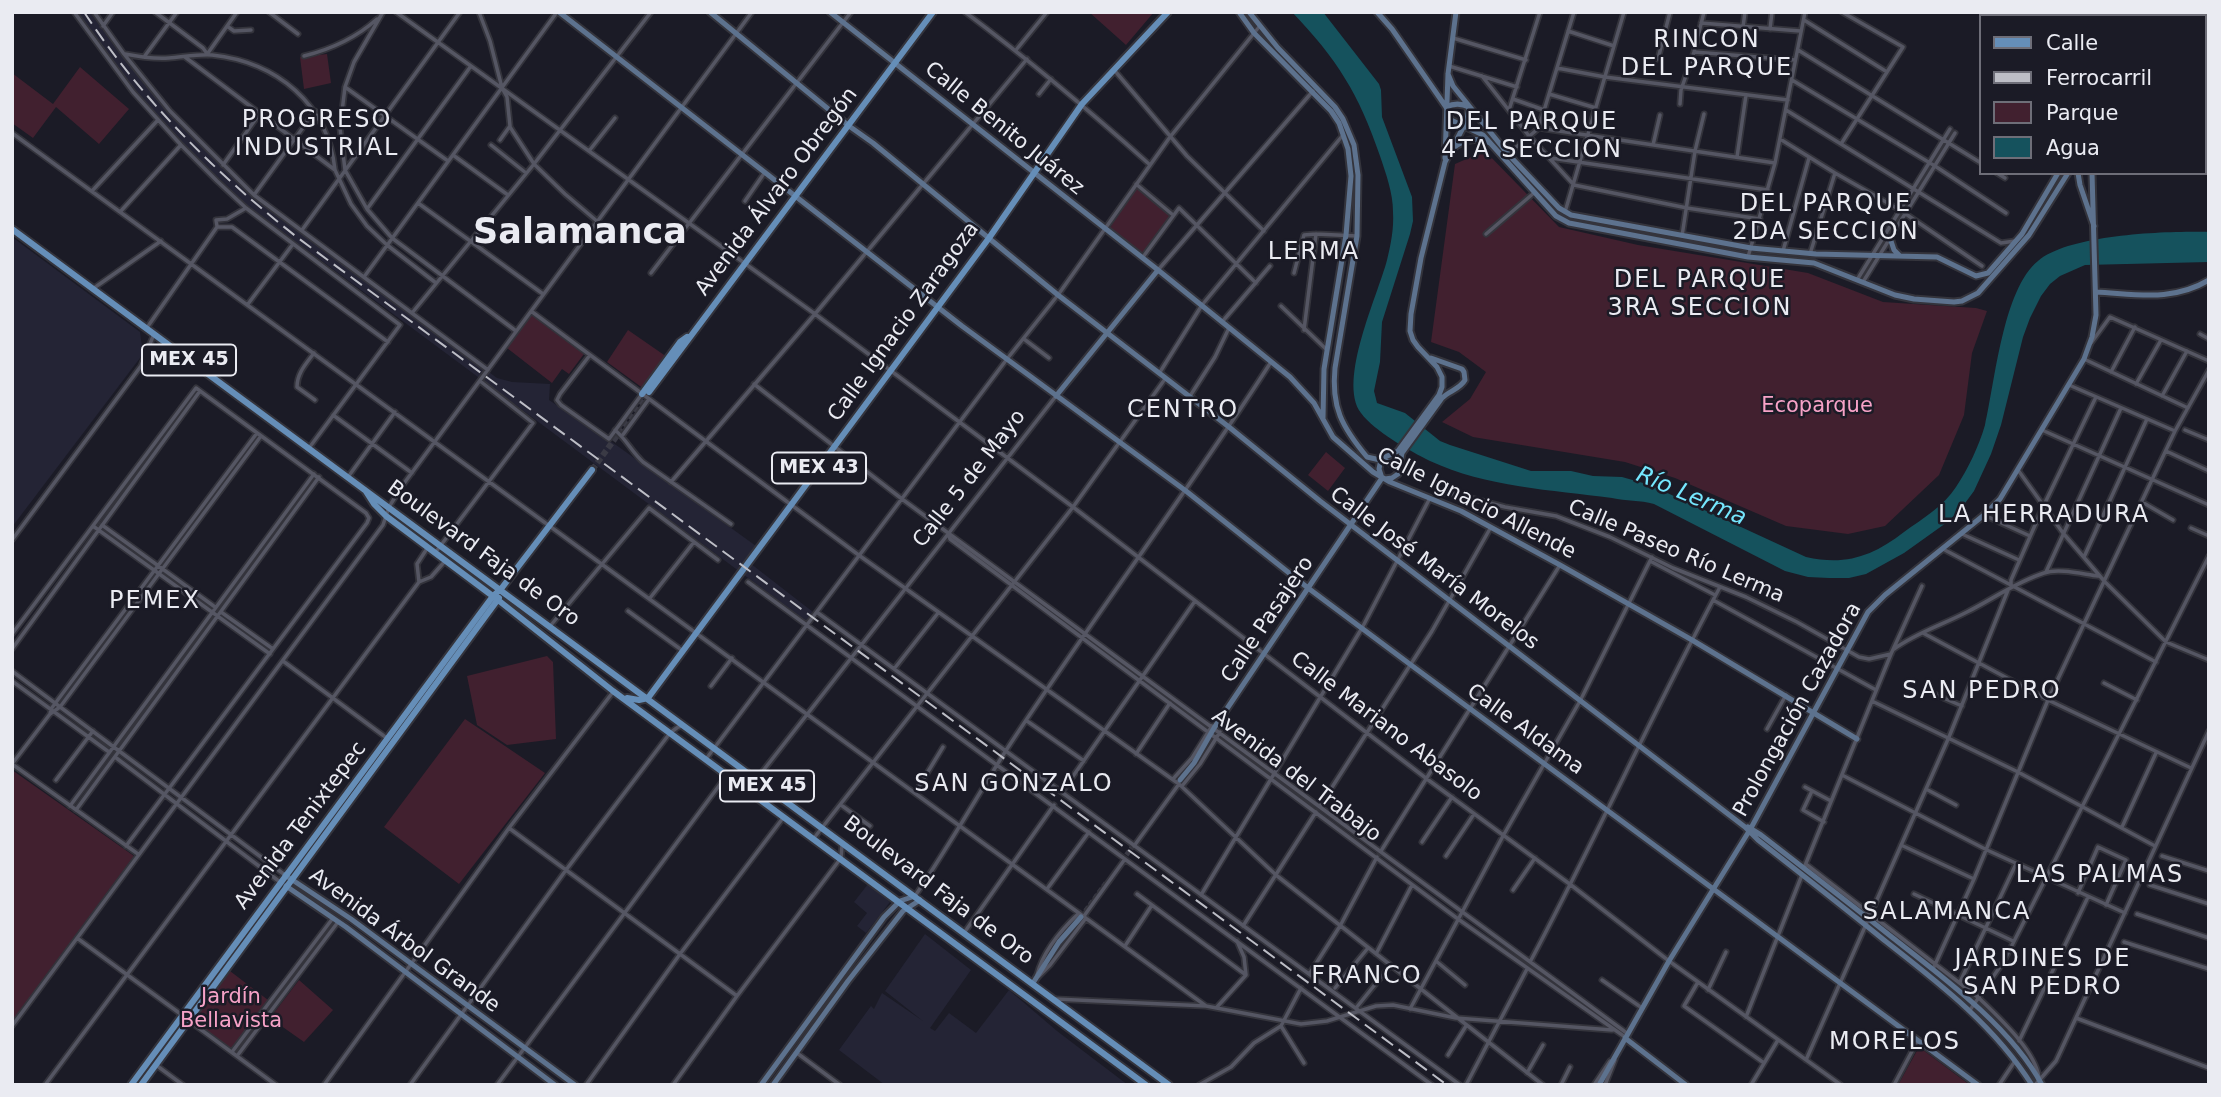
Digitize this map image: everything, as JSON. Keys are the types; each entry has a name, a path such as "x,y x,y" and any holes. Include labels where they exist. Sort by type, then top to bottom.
{"main road":[{"name":"Avenida Álvaro Obregón","path":"647,395 687,346 694,331 933,12"},
{"name":"MEX 43","path":"1115,71 1168,12"},
{"name":"Calle Ignacio Zaragoza","path":"648,698 938,308 1082,104 1115,71"},
{"name":"MEX 45","path":"13,230 364,488"},
{"path":"503,591 592,470"},
{"name":"Boulevard Faja de Oro","path":"364,488 964,933 1035,980 1053,999 1169,1085"},
{"name":"Boulevard Faja de Oro","path":"364,488 386,516 496,598 613,691 1146,1085"},
{"name":"Avenida Tenixtepec","path":"131,1085 335,808 390,741 503,591"},
{"path":"613,691 630,699 648,698"},
{"name":"Avenida Tenixtepec","path":"141,1085 342,813 390,741"},
{"path":"335,808 342,813"},
{"path":"869,878 876,867"},
{"path":"965,950 970,943 978,943"},
{"path":"1016,988 1025,988 1035,980"},
{"path":"1053,999 1057,1018"}],"street":[{"path":"74,12 110,62 158,120 246,208 400,325 309,448"},
{"path":"94,12 170,111 254,195 488,370"},
{"path":"103,26 113,12"},
{"path":"155,12 208,54"},
{"path":"144,57 177,12"},
{"path":"208,54 237,12"},
{"path":"269,12 298,34"},
{"name":"Calle Mariano Abasolo","path":"396,12 815,314 1669,961 1841,1085"},
{"path":"302,230 460,12"},
{"path":"479,12 507,97 510,126 534,164 598,222"},
{"path":"364,277 558,12"},
{"name":"Calle Aldama","path":"558,12 938,308 1186,491 1411,665 1978,1085"},
{"path":"412,313 534,164 651,12"},
{"name":"Calle José María Morelos","path":"710,12 1058,295 1229,427 1350,525 1933,969"},
{"path":"12,1026 383,525 389,507 435,441 752,12"},
{"name":"Calle Benito Juárez","path":"830,12 1158,270"},
{"path":"651,272 851,12"},
{"path":"965,12 1052,79 1149,164"},
{"path":"1239,12 1254,33 1335,107 1357,160 1356,236 1334,389 1337,411 1343,424 1371,460"},
{"path":"1250,12 1259,27 1315,89"},
{"path":"1377,12 1392,29 1446,107 1451,120 1481,133 1562,221 1748,257 1814,263 1904,297 1954,302 1978,293 2057,175"},
{"path":"1445,162 1448,74 1456,12"},
{"path":"1509,112 1540,12"},
{"path":"1508,154 1539,128 1574,12"},
{"path":"1562,221 1623,12"},
{"path":"1658,59 1670,12"},
{"path":"1680,104 1682,87 1695,52 1704,12"},
{"path":"1743,27 1745,12"},
{"path":"1770,29 1772,12"},
{"path":"1748,257 1775,163 1805,12"},
{"path":"1841,144 1903,47 1842,12"},
{"path":"1016,50 1045,13"},
{"path":"304,56 354,37 382,14"},
{"path":"382,14 354,62 345,86 340,128 345,170 367,209 392,237 516,331"},
{"path":"1804,20 1887,72"},
{"path":"1701,23 1801,31"},
{"path":"227,26 234,30 251,30"},
{"path":"706,759 1058,295 1149,164 1259,27"},
{"path":"1568,31 1614,46"},
{"path":"1453,38 1526,61"},
{"path":"1798,50 1980,162"},
{"path":"1695,52 1796,60"},
{"path":"124,54 144,57 208,54 233,58 279,77 314,111 329,139 335,170 359,215 387,245 436,283"},
{"path":"185,57 335,170"},
{"path":"671,482 1027,59"},
{"path":"367,209 471,66"},
{"path":"1449,66 1517,87"},
{"path":"1557,68 1605,77 1788,100"},
{"path":"1115,71 1170,137 1264,231"},
{"path":"1448,74 1452,86 1508,154 1565,212 1751,248 1810,254 1937,257 1976,276 1990,275 2024,240 2066,175"},
{"path":"1482,76 1529,136 1574,185 1687,208 1760,219"},
{"path":"1039,94 1052,79"},
{"path":"2207,79 2209,97"},
{"path":"1792,80 1935,166 2006,213"},
{"path":"345,86 448,161"},
{"name":"Calle 5 de Mayo","path":"748,790 1056,396 1158,270 1315,89"},
{"path":"1549,94 1596,108"},
{"path":"1737,158 1746,95"},
{"path":"1513,99 1544,110"},
{"path":"1446,107 1456,104 1469,107"},
{"path":"1381,460 1400,452 1442,393 1439,370 1411,335 1411,314 1419,266 1445,162 1468,117 1469,107"},
{"path":"1786,110 2001,243 2024,240"},
{"path":"254,195 314,111"},
{"path":"223,165 260,113"},
{"path":"1653,145 1660,114"},
{"path":"1682,236 1695,151 1704,114"},
{"path":"589,151 615,118"},
{"path":"92,191 158,120"},
{"path":"500,140 510,126"},
{"path":"1539,128 1775,163"},
{"path":"1860,281 1872,256 1950,129"},
{"path":"1159,374 1202,305 1345,132"},
{"path":"1324,423 1322,387 1346,235 1351,176 1345,132"},
{"path":"12,133 1206,1006"},
{"path":"1860,281 1879,256 1955,133"},
{"path":"1451,150 1470,139 1491,144"},
{"path":"1780,139 1900,210 1982,266"},
{"path":"120,212 181,145"},
{"path":"491,145 526,173"},
{"path":"453,155 508,195"},
{"path":"1549,158 1768,190"},
{"path":"1783,251 1809,158"},
{"path":"746,201 765,172"},
{"path":"1810,254 1835,173"},
{"path":"2000,175 2005,178"},
{"path":"2078,175 2094,230"},
{"name":"Prolongación Cazadora","path":"1596,1085 1748,829 1874,604 1962,534 2000,499 2084,359 2096,315 2092,175"},
{"path":"2061,181 2071,178 2080,185"},
{"path":"1136,184 1174,215"},
{"path":"1486,234 1535,192"},
{"path":"418,203 544,294"},
{"path":"146,329 217,227 216,220 227,219 246,208"},
{"path":"1142,258 1179,208 1256,283"},
{"path":"217,227 232,227 388,342"},
{"path":"1304,330 1316,234"},
{"path":"1294,273 1304,235 1356,236"},
{"path":"1890,238 1894,250 1900,256"},
{"path":"93,289 161,241"},
{"path":"248,305 293,244"},
{"path":"1222,322 1269,266"},
{"name":"Calle Ignacio Allende","path":"1158,270 1307,393 1339,443 1382,478 1491,527 1692,640 1857,739"},
{"path":"2096,292 2164,296 2189,290 2209,280"},
{"path":"1281,306 1328,351"},
{"path":"531,311 905,589 1180,783 1235,839 1276,875 1543,1085"},
{"path":"2089,345 2110,317 2209,361"},
{"path":"2110,372 2135,327"},
{"path":"1189,398 1207,371 1229,328"},
{"path":"12,540 141,366 153,334"},
{"path":"2200,334 2209,339"},
{"path":"1024,339 1049,358"},
{"path":"2136,384 2162,339"},
{"path":"2162,396 2188,351"},
{"path":"314,353 298,374 297,380 297,387 314,400"},
{"path":"590,355 557,400 609,439 647,395"},
{"path":"1425,355 1464,372 1465,380 1457,388 1442,393"},
{"path":"2084,359 2188,408"},
{"path":"773,1085 848,981 903,911 918,898 1007,751 1138,557 1186,491 1271,362"},
{"path":"1439,370 1444,364"},
{"path":"2037,1082 2035,1065 2019,1041 1979,998 1960,982 1933,969 1975,879 2049,700 2175,431 2209,370"},
{"path":"1442,377 1457,388"},
{"path":"814,838 1073,507 1165,379"},
{"path":"435,553 533,424 480,381"},
{"path":"2202,382 2209,385"},
{"name":"Avenida del Trabajo","path":"754,384 948,533 950,538 1172,700 1412,885 1614,1030 1626,1035"},
{"path":"2068,385 2175,431"},
{"path":"126,846 369,518 316,475 198,389"},
{"path":"12,634 198,389"},
{"path":"12,649 151,459 198,389"},
{"path":"622,436 647,395"},
{"path":"1806,1059 1949,737 2019,560 2096,397"},
{"path":"2046,572 2121,408"},
{"path":"348,477 395,412"},
{"path":"333,415 412,473"},
{"path":"2084,558 2147,419"},
{"path":"615,430 634,454 731,524"},
{"path":"2042,430 2209,505"},
{"path":"2185,430 2209,440"},
{"path":"138,854 12,764 52,712 55,703 161,568 259,434"},
{"path":"2166,451 2209,471"},
{"path":"1381,460 1379,469 1382,478 1392,478 1400,471 1400,452"},
{"path":"146,455 151,459"},
{"path":"1354,456 1381,460 1393,464 1400,471"},
{"path":"2018,470 2063,533 2105,582 2166,642 2209,660"},
{"path":"70,806 316,475"},
{"path":"76,810 316,475"},
{"name":"Calle Pasajero","path":"1134,846 1194,763 1264,653 1382,478"},
{"name":"Calle Paseo Río Lerma","path":"1440,493 1556,516 1610,537 1651,559 1797,622 1859,657 1869,659 1891,654"},
{"path":"1201,895 1362,628 1430,498"},
{"path":"2142,502 2174,520"},
{"path":"551,625 649,508 718,559"},
{"path":"1984,515 2030,536"},
{"path":"97,521 273,649"},
{"path":"93,526 270,654"},
{"path":"1243,926 1411,665 1491,527"},
{"path":"2191,528 2209,536"},
{"path":"1962,534 2019,560"},
{"path":"650,598 694,541"},
{"path":"419,582 417,564 428,547"},
{"path":"1943,549 2010,588 2156,662"},
{"path":"1972,1007 1992,980 2014,941 2209,556"},
{"path":"1410,1009 1503,836 1580,701 1651,559 1877,690"},
{"path":"46,1085 419,582 431,577 446,560"},
{"path":"1310,973 1340,926 1377,857 1560,565"},
{"path":"1894,649 1907,639 1960,616 2010,588 2046,572 2100,576"},
{"path":"52,712 60,707 157,573"},
{"path":"748,582 1432,1085"},
{"path":"1746,1017 1891,654 1922,586"},
{"path":"818,613 1463,1085 1571,885 1638,746 1720,587"},
{"path":"45,590 51,595"},
{"path":"1062,792 1195,600"},
{"path":"628,611 683,651"},
{"path":"894,670 938,613"},
{"path":"1923,633 2049,700 2191,768"},
{"path":"711,685 732,658"},
{"path":"283,661 390,741"},
{"name":"Avenida Árbol Grande","path":"12,671 285,875 351,919 575,1085"},
{"name":"Avenida Árbol Grande","path":"12,681 555,1085"},
{"path":"2104,683 2137,700"},
{"path":"324,1085 509,828 613,691"},
{"path":"1932,693 1962,706"},
{"path":"1767,729 1786,695"},
{"path":"1136,754 1172,700"},
{"path":"1872,701 2018,772 2155,846"},
{"path":"1027,721 1084,761"},
{"path":"410,1085 566,870 670,733 685,726"},
{"path":"56,780 93,731"},
{"path":"1173,779 1213,731"},
{"name":"Avenida del Trabajo","path":"1213,731 1220,732 1530,962 1626,1035 1686,1085"},
{"path":"2037,1082 2054,1065 2209,731"},
{"path":"915,793 943,747"},
{"path":"2122,827 2156,752"},
{"path":"497,1085 727,775"},
{"path":"1842,775 1987,850 2124,913"},
{"path":"91,778 96,782"},
{"path":"1805,787 1832,802"},
{"path":"1926,789 1956,805"},
{"path":"1812,791 1803,810 1824,822"},
{"path":"1422,842 1452,797"},
{"path":"841,805 870,826"},
{"path":"964,933 1054,805"},
{"path":"1446,856 1474,814"},
{"path":"586,1085 784,816"},
{"path":"509,828 737,996"},
{"path":"1047,889 1089,832"},
{"path":"673,1085 841,858 843,847 837,838"},
{"path":"1901,845 1975,879"},
{"path":"2078,892 2098,847 2126,860 2106,905"},
{"path":"2162,856 2209,871"},
{"path":"1513,890 1535,858"},
{"path":"1035,980 1064,936 1125,859"},
{"path":"1960,982 2017,864"},
{"path":"1376,954 1412,885"},
{"path":"2150,885 2209,904"},
{"path":"1137,894 1246,975"},
{"path":"1914,894 2014,941"},
{"path":"2019,1041 2088,897"},
{"path":"761,1085 884,916 900,901 918,898"},
{"path":"1125,946 1152,905"},
{"path":"2137,914 2209,937"},
{"name":"Calle José María Morelos","path":"1868,919 1908,946 2008,1040 2037,1082"},
{"path":"232,1052 335,920"},
{"path":"237,1056 335,920"},
{"path":"77,938 276,1085"},
{"path":"1217,1007 1246,975 1244,957 1237,941"},
{"path":"2124,942 2209,969"},
{"path":"1335,988 1368,948"},
{"path":"1244,957 1250,951"},
{"path":"1708,990 1726,952"},
{"path":"1436,961 1465,985"},
{"path":"1357,1010 1390,966"},
{"path":"1602,980 1642,1009"},
{"path":"1698,982 1684,1006 1764,1063"},
{"path":"1199,1085 1231,1067 1254,1043 1283,1024 1301,988"},
{"path":"1053,999 1217,1007 1283,1024 1310,1024 1385,1005 1456,1018 1614,1030 1626,1035"},
{"name":"Calle José María Morelos","path":"1972,1007 2015,1060 2037,1082"},
{"path":"2076,1018 2209,1068"},
{"path":"1283,1024 1304,1063"},
{"path":"1448,1055 1466,1026"},
{"path":"1751,1085 1778,1040"},
{"path":"1894,1085 1918,1040"},
{"path":"1527,1073 1543,1045"},
{"path":"795,1052 840,1085"},
{"path":"1605,1085 1616,1055"},
{"path":"1999,1085 2015,1060"},
{"path":"156,1065 183,1085"},
{"path":"1560,1085 1570,1067"}],"shaded area":[{"path":"77,12 90,12 117,50 176,120 255,198 497,378 512,382 550,384 549,400 756,546 746,560 813,612 806,621 248,206 165,126 105,55"},
{"path":"12,237 140,332 143,354 12,527"},
{"path":"868,884 890,902 866,933 857,926 867,913 854,902"},
{"path":"925,934 971,970 930,1028 935,1031 949,1013 976,1033 1009,990 1128,1085 885,1085 839,1050 871,1006 874,1009 882,993 923,1021 885,991"}],"green space":[{"path":"1089,12 1154,12 1126,45"},
{"path":"327,54 331,83 304,89 300,57"},
{"path":"80,67 129,109 99,144 56,107 33,138 12,123 12,73 53,104"},
{"name":"Ecoparque","path":"1485,151 1559,227 1638,245 1808,273 1883,302 1987,311 1972,353 1964,415 1939,475 1885,526 1848,534 1786,526 1675,478 1625,462 1473,437 1442,422 1470,399 1486,372 1459,352 1431,342 1455,164"},
{"path":"1137,186 1172,216 1144,257 1109,229"},
{"path":"531,314 584,354 569,374 562,369 552,383 507,348"},
{"path":"628,330 667,357 644,389 607,362"},
{"path":"1326,452 1345,468 1328,491 1308,475"},
{"path":"547,656 553,662 556,739 507,745 477,725 467,676"},
{"path":"465,719 545,773 459,884 384,827"},
{"path":"12,770 134,856 12,1021"},
{"name":"Jardín Bellavista","path":"230,971 268,1000 232,1050 192,1021"},
{"path":"299,980 333,1010 304,1042 270,1018"},
{"path":"1919,1047 1970,1085 1898,1085"}],"water":[{"path":"1292,12 1323,12 1379,84 1382,117 1412,197 1413,221 1410,234 1382,322 1380,362 1374,391 1377,403 1405,413 1440,441 1531,471 1571,471 1593,476 1622,477 1650,485 1806,557 1834,560 1870,553 1925,517 1951,494 1969,465 1983,433 2002,337 2016,292 2026,274 2038,261 2072,245 2095,240 2145,234 2209,232 2209,262 2085,265 2060,276 2041,296 2030,318 1991,454 1974,491 1960,510 1904,553 1866,574 1849,578 1829,578 1808,577 1785,571 1654,504 1474,477 1422,457 1367,420 1355,399 1356,360 1390,248 1392,198 1372,134 1355,96 1322,46"}],"tunnel":[{"path":"592,470 649,392"},
{"path":"1122,861 1135,843"},
{"path":"1081,917 1106,883"}],"railway":[{"path":"84,12 130,75 182,134 238,188 298,238 1447,1085"}],"district":[{"name":"RINCON DEL PARQUE","path":"1707,55"},
{"name":"PROGRESO INDUSTRIAL","path":"317,135"},
{"name":"DEL PARQUE 4TA SECCION","path":"1532,137"},
{"name":"DEL PARQUE 2DA SECCION","path":"1826,219"},
{"name":"Salamanca","path":"580,234"},
{"name":"LERMA","path":"1314,253"},
{"name":"DEL PARQUE 3RA SECCION","path":"1700,295"},
{"name":"CENTRO","path":"1183,411"},
{"name":"LA HERRADURA","path":"2044,516"},
{"name":"PEMEX","path":"155,602"},
{"name":"SAN PEDRO","path":"1982,692"},
{"name":"SAN GONZALO","path":"1014,785"},
{"name":"LAS PALMAS","path":"2100,876"},
{"name":"SALAMANCA","path":"1947,913"},
{"name":"JARDINES DE SAN PEDRO","path":"2043,974"},
{"name":"FRANCO","path":"1367,977"},
{"name":"MORELOS","path":"1895,1043"}],"water label":[{"name":"Río Lerma","path":"1691,497"}]}
